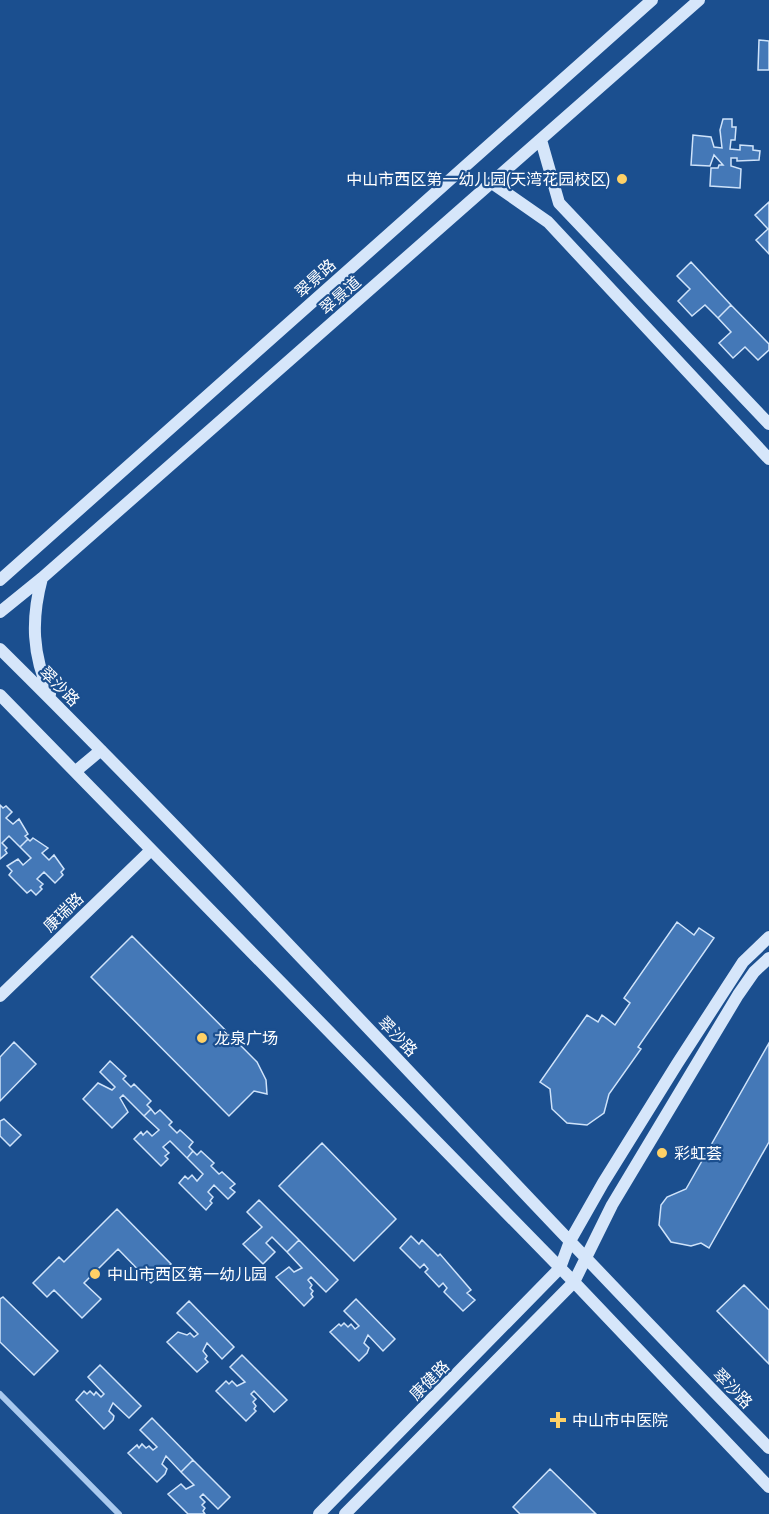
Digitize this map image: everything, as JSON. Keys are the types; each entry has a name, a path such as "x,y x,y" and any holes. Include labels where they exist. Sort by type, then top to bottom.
{"main road":[{"name":"翠景路","path":"0,580 652,0"},
{"name":"翠景道","path":"0,612 42,578 699,0"},
{"path":"541,140 558,202 769,424"},
{"path":"492,183 548,222 769,459"},
{"path":"0,566 28,555"},
{"path":"42,578 36,602 34,636 42,678 52,701"},
{"name":"翠沙路","path":"0,649 101,750 622,1298 769,1448"},
{"path":"0,695 76,771 150,851 574,1282 769,1487"},
{"path":"0,701 22,717"},
{"path":"76,771 101,750"},
{"name":"康瑞路","path":"0,996 150,851"},
{"path":"560,1268 570,1241 603,1183 678,1063 743,962 769,937"},
{"name":"康健路","path":"345,1514 574,1282 612,1205 738,995 754,972 769,958"},
{"path":"678,1063 692,1072"},
{"name":"康健路","path":"319,1514 560,1268"}],"street":[{"path":"0,1394 119,1514"}],"building":[{"path":"759,40 769,41 769,70 758,70"},
{"path":"723,119 732,119 732,127 736,127 735,140 731,140 730,149 740,150 740,145 753,146 753,150 760,151 759,160 737,161 737,158 731,158 731,166 741,169 740,188 710,186 711,168 723,165 714,155 710,166 691,165 693,135 711,137 714,147 722,148 720,130"},
{"path":"769,202 769,254 756,240 768,229 755,215"},
{"path":"691,262 731,305 718,318 705,305 692,316 678,301 690,289 677,276"},
{"path":"731,305 769,344 769,350 758,360 745,347 733,358 719,343 731,332 718,318"},
{"path":"0,805 3,808 6,806 12,812 6,818 13,824 19,819 28,834 25,836 28,839 20,847 9,836 2,843 7,848 5,850 7,853 0,859"},
{"path":"33,838 48,848 42,853 49,860 54,855 64,869 61,872 63,875 55,883 44,872 37,879 43,884 40,887 42,889 36,895 31,890 27,893 9,875 12,871 7,866 18,859 23,865 31,858 20,847 28,839 30,841"},
{"path":"677,922 694,935 699,928 714,938 638,1047 641,1049 609,1094 604,1113 587,1125 567,1123 552,1109 550,1089 540,1082 587,1015 598,1022 602,1015 615,1025 630,1003 624,998"},
{"path":"132,936 257,1062 266,1080 267,1094 254,1091 229,1116 91,977"},
{"path":"14,1042 36,1064 0,1101 0,1057"},
{"path":"769,1043 769,1142 709,1248 701,1243 691,1246 671,1242 659,1225 661,1205 667,1197 686,1189"},
{"path":"110,1061 126,1076 123,1079 131,1087 134,1084 151,1101 147,1105 151,1109 144,1116 123,1095 120,1098 128,1112 112,1128 83,1099 98,1083 112,1090 115,1087 100,1072"},
{"path":"151,1109 155,1114 160,1110 172,1122 169,1125 177,1133 180,1130 193,1142 189,1147 193,1151 187,1158 170,1141 163,1147 169,1153 165,1156 168,1159 161,1166 134,1139 141,1132 143,1135 147,1131 152,1136 159,1130 144,1116"},
{"path":"4,1119 21,1135 10,1146 0,1136 0,1121"},
{"path":"322,1143 396,1219 354,1261 279,1186"},
{"path":"193,1151 197,1155 201,1151 214,1163 211,1166 219,1174 222,1172 235,1184 230,1188 235,1192 228,1199 214,1185 208,1192 213,1197 210,1201 212,1203 206,1210 179,1183 185,1176 188,1179 192,1175 197,1181 203,1174 187,1158"},
{"path":"259,1200 299,1240 287,1252 272,1237 266,1243 275,1252 263,1264 243,1244 262,1227 247,1212"},
{"path":"117,1209 171,1264 151,1283 118,1249 84,1283 101,1299 82,1318 54,1290 47,1297 33,1283 59,1257 64,1262"},
{"path":"411,1236 419,1244 422,1240 438,1256 440,1254 471,1290 467,1293 475,1300 463,1311 444,1292 447,1288 443,1283 439,1287 425,1272 428,1269 424,1264 420,1268 400,1248"},
{"path":"299,1240 338,1280 326,1292 311,1277 308,1280 312,1285 310,1288 313,1291 311,1294 313,1297 304,1306 276,1277 289,1267 294,1272 302,1268 287,1252"},
{"path":"744,1285 769,1310 769,1364 717,1311"},
{"path":"3,1297 58,1351 34,1375 0,1342 0,1299"},
{"path":"356,1299 395,1339 383,1351 368,1335 364,1343 369,1348 359,1361 330,1332 339,1324 341,1326 344,1323 348,1327 351,1324 355,1329 359,1326 344,1311"},
{"path":"189,1301 234,1347 222,1359 207,1343 203,1351 208,1362 197,1372 167,1342 178,1332 187,1335 190,1333 194,1337 198,1334 177,1313"},
{"path":"242,1355 287,1400 274,1412 254,1391 251,1394 256,1399 253,1402 256,1411 246,1421 216,1391 226,1381 229,1384 232,1381 237,1386 245,1382 230,1367"},
{"path":"100,1365 141,1406 129,1418 113,1403 109,1411 114,1416 113,1420 104,1429 76,1400 84,1391 87,1394 90,1391 94,1395 96,1392 101,1397 104,1394 88,1377"},
{"path":"152,1418 193,1460 181,1472 166,1456 162,1464 167,1469 157,1482 128,1453 137,1445 139,1448 142,1444 146,1448 149,1446 153,1450 157,1447 140,1430"},
{"path":"193,1460 230,1497 218,1509 203,1494 200,1497 205,1502 202,1505 205,1508 203,1511 205,1514 188,1514 168,1494 181,1484 186,1489 194,1485 181,1472"},
{"path":"550,1469 596,1514 520,1514 513,1507"}],"place":[{"name":"中山市西区第一幼儿园(天湾花园校区)","path":"622,179"},
{"name":"龙泉广场","path":"202,1038"},
{"name":"彩虹荟","path":"662,1153"},
{"name":"中山市西区第一幼儿园","path":"95,1274"},
{"name":"中山市中医院","path":"558,1420"}]}
